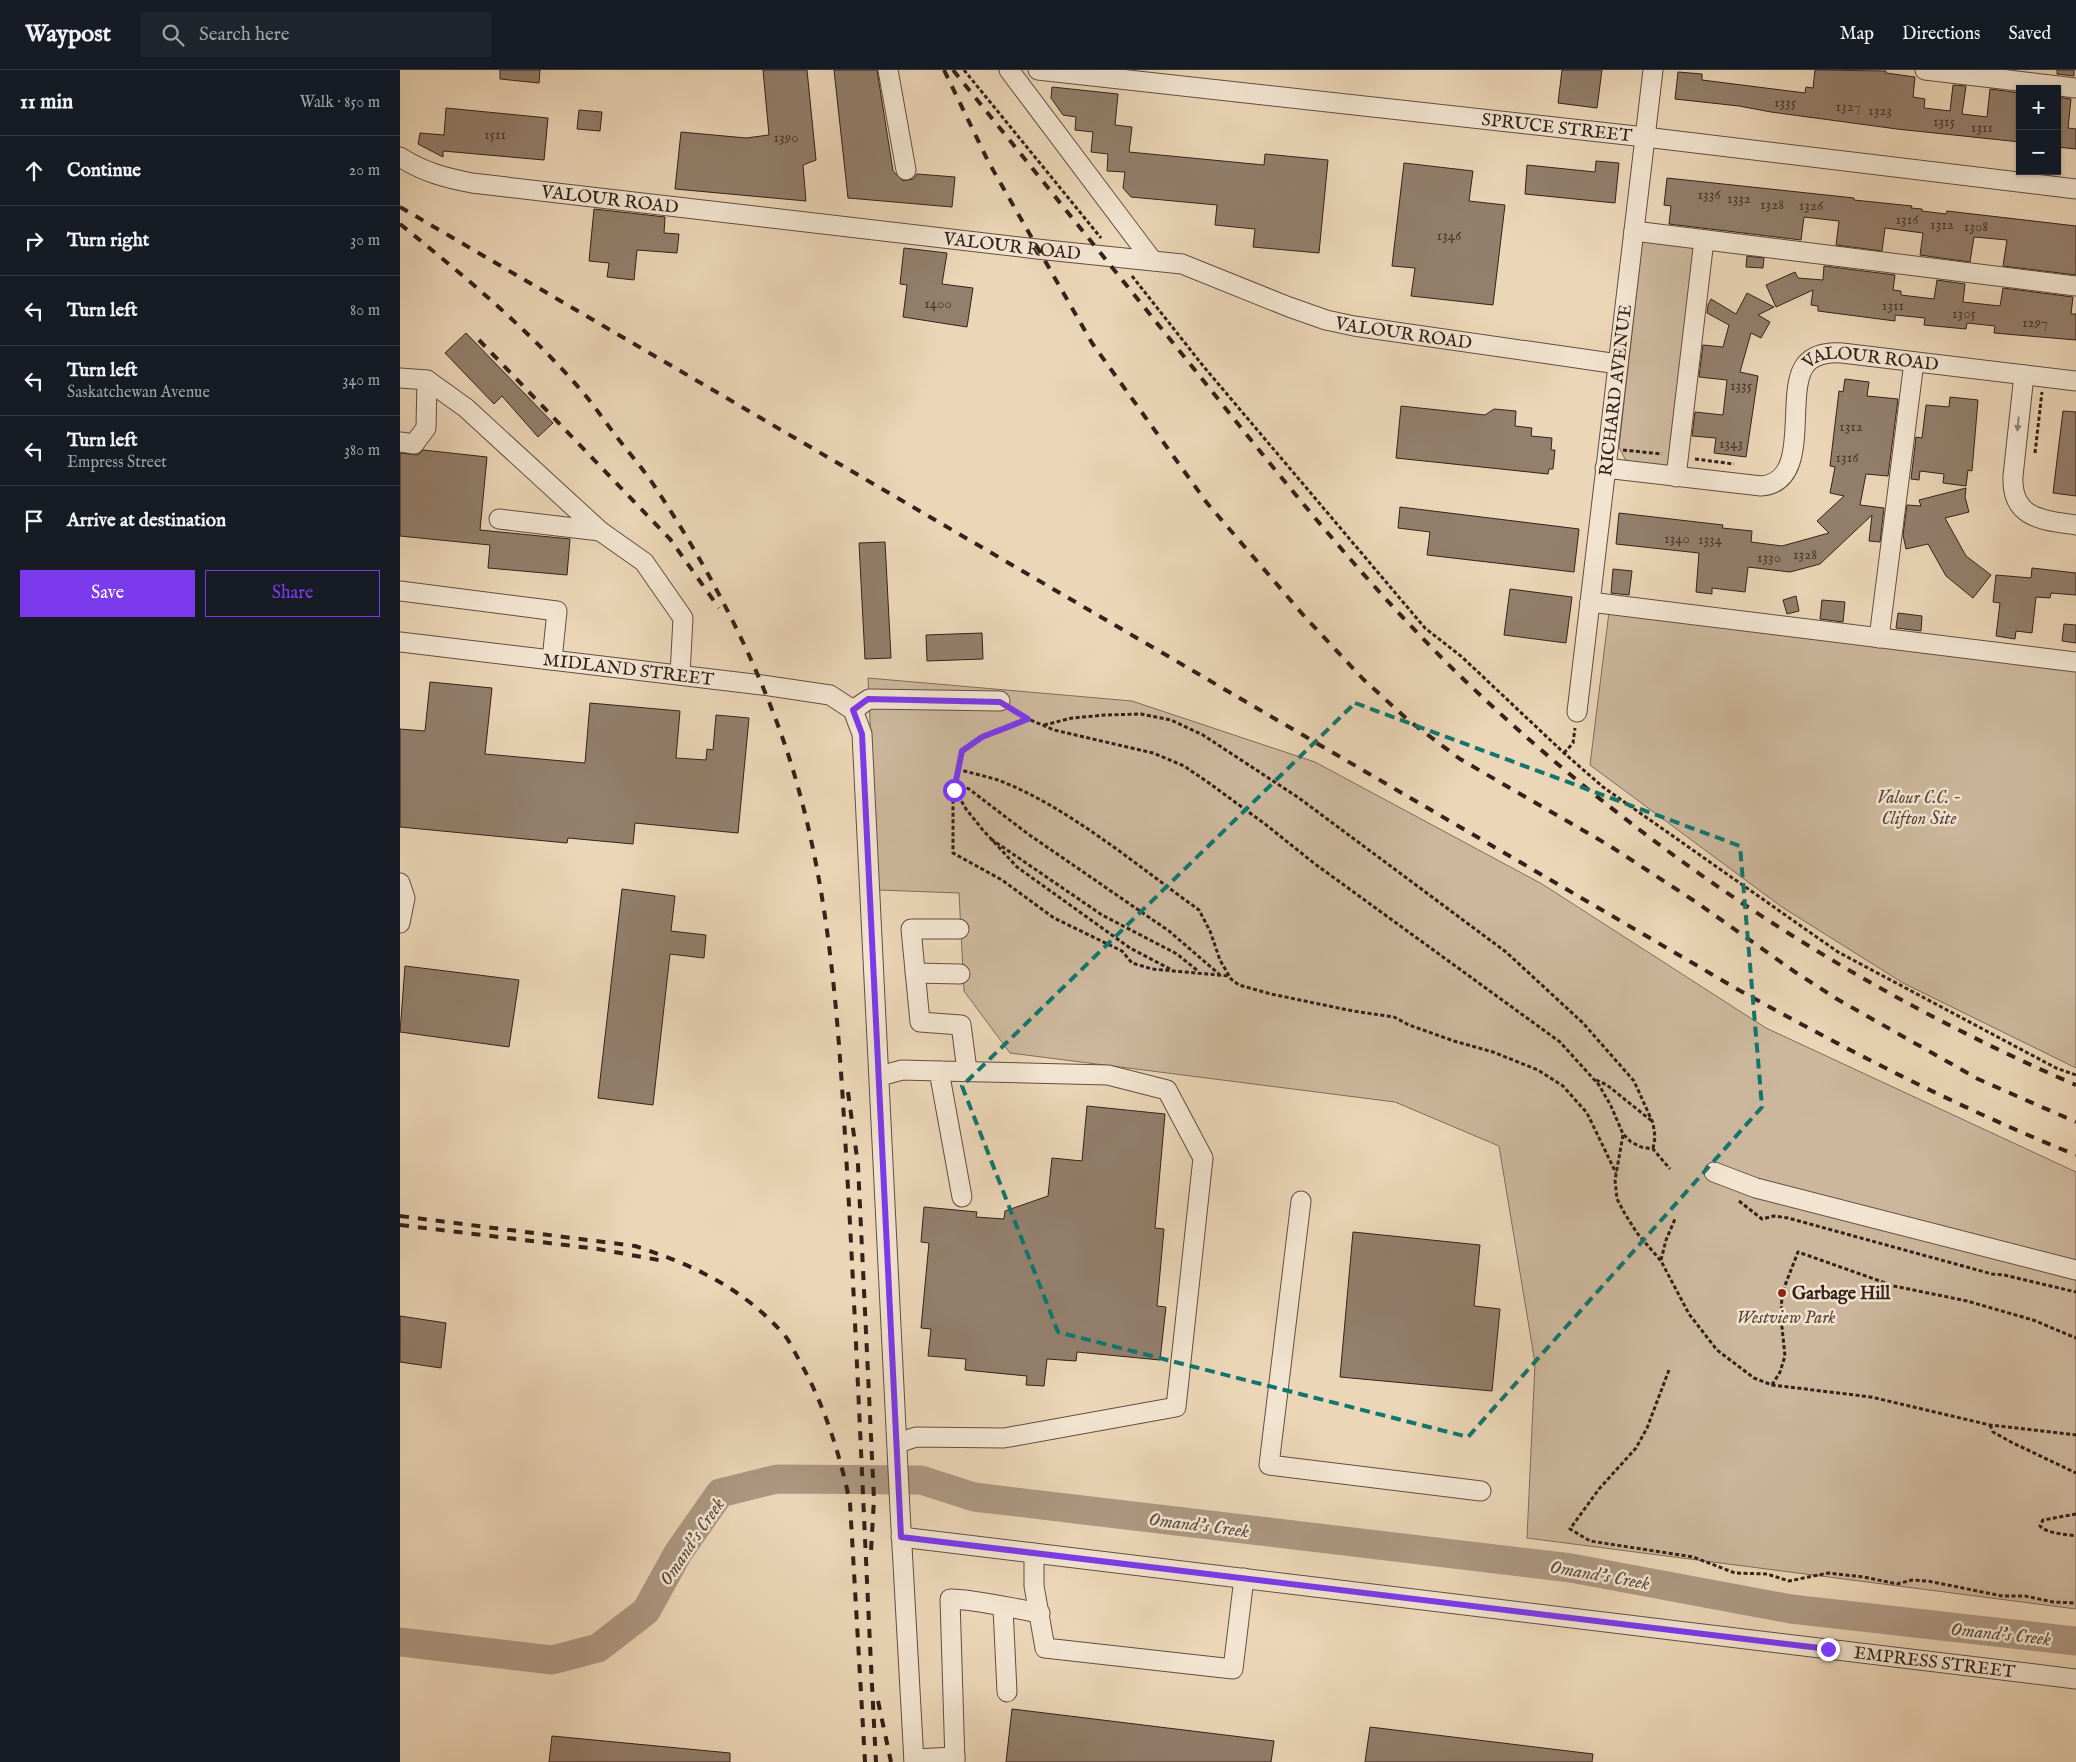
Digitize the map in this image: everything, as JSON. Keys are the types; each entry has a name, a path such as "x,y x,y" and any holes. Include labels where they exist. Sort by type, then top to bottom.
{"street":[{"path":"888,70 906,170"},
{"path":"1009,70 1152,260"},
{"name":"SPRUCE STREET","path":"1038,70 1645,136 2076,189"},
{"name":"RICHARD AVENUE","path":"1577,712 1653,70"},
{"path":"1925,70 2076,88"},
{"name":"VALOUR ROAD","path":"400,158 442,178 472,183 1037,249 1182,264 1326,320 1354,326 1618,364"},
{"path":"1634,232 2076,286"},
{"path":"1676,477 1704,240"},
{"name":"VALOUR ROAD","path":"1605,468 1761,486 1773,484 1783,476 1790,464 1799,383 1804,368 1809,361 1835,352 2076,381"},
{"path":"1879,638 1914,362"},
{"path":"2024,375 2013,492 2023,510 2033,516 2049,521 2076,524"},
{"path":"400,378 427,380 466,408 600,531 644,562 683,618 680,675"},
{"path":"400,442 414,444 426,428 427,380"},
{"path":"499,519 600,531"},
{"path":"400,591 556,611 552,660"},
{"path":"1590,602 2076,662"},
{"name":"MIDLAND STREET","path":"400,642 680,675 830,695 853,710"},
{"path":"1000,702 868,699 853,710 862,734 898,1443 901,1537 914,1761 955,1760 950,1599 973,1600 1003,1608 1040,1613"},
{"path":"400,882 405,898 400,923"},
{"path":"959,929 911,928 920,1022 961,1025 967,1070"},
{"path":"915,973 960,974"},
{"path":"880,1076 902,1070 967,1070 1108,1075 1167,1090 1203,1158 1176,1407 1004,1438 916,1437 898,1443"},
{"path":"939,1071 962,1197"},
{"path":"1714,1172 1756,1188 2076,1270"},
{"path":"1300,1201 1269,1465 1481,1491"},
{"name":"EMPRESS STREET","path":"901,1537 2076,1679"},
{"path":"1034,1553 1034,1586 1045,1648 1233,1669 1244,1578"},
{"path":"1003,1608 1007,1692"}],"path":[{"path":"964,70 1204,367 1425,628 1462,657 1603,787 1838,952 2056,1068 2076,1075"},
{"path":"2034,455 2044,378"},
{"path":"1608,448 1742,465"},
{"path":"1000,702 1028,719 1054,730 1153,754 1184,766 1560,1042 1599,1085 1611,1106 1623,1134 1631,1142 1641,1147 1653,1149 1670,1168"},
{"path":"1564,753 1573,743 1577,712"},
{"path":"1043,725 1072,718 1141,714 1171,720 1202,735 1243,760 1352,835 1506,952 1583,1023 1634,1081 1653,1123 1655,1137 1653,1149"},
{"path":"1028,719 982,737 962,751 954,790 953,852 1002,880 1054,918 1122,951 1132,963 1152,969 1229,976"},
{"path":"957,769 998,780 1041,801 1115,849 1199,910 1210,931 1220,960 1229,976 1239,984 1271,994 1394,1017 1418,1028 1493,1052 1538,1070 1563,1086 1587,1113 1616,1173"},
{"path":"955,782 1169,931 1219,975"},
{"path":"954,790 966,809 1017,867 1130,948 1170,970"},
{"path":"989,837 1102,915 1178,954 1199,972"},
{"path":"1593,1078 1608,1085 1653,1123"},
{"path":"1623,1134 1616,1173 1617,1199 1637,1232 1661,1261 1689,1314 1717,1350 1754,1378 1772,1385 1871,1397 1990,1425 2076,1435"},
{"path":"1734,1197 1762,1219 1774,1216 1788,1218 1992,1274 2004,1275 2076,1292"},
{"path":"1661,1261 1666,1240 1675,1219"},
{"path":"1772,1385 1780,1372 1785,1356 1781,1330 1782,1292 1798,1252 1894,1286 1967,1302 2033,1320 2076,1338"},
{"path":"1669,1370 1647,1428 1636,1448 1599,1489 1570,1529 1582,1537 1590,1541 1606,1544 1693,1557 1735,1573 1766,1574 1789,1581 1828,1573 1864,1577 1897,1584 1912,1580 1941,1582 2002,1596 2025,1596 2053,1602 2076,1603"},
{"path":"1990,1425 1994,1432 2011,1442 2076,1473"},
{"path":"2076,1514 2043,1520 2040,1526 2042,1529 2052,1532 2076,1536"}],"highlighted area":[{"path":"1355,703 1740,846 1762,1107 1468,1437 1058,1332 962,1086"}],"green space":[{"path":"1646,239 1695,243 1672,463 1668,467 1630,462 1625,459 1619,447 1642,244"},
{"name":"Valour C.C. - Clifton Site","path":"1609,612 2076,667 2076,1068 1903,983 1782,907 1590,765"},
{"name":"Westview Park","path":"868,678 1132,701 1315,762 1542,884 1766,1028 2076,1172 2076,1609 1527,1538 1535,1363 1499,1146 1395,1102 1010,1053 964,991 959,893 878,890"}],"building":[{"path":"500,70 540,70 539,83 500,79"},
{"path":"763,70 807,70 816,160 803,165 806,201 675,189 681,132 746,138 769,135"},
{"path":"834,70 877,70 893,171 903,181 913,179 917,174 955,177 952,207 848,198"},
{"path":"1562,70 1602,70 1597,108 1558,103"},
{"path":"1815,70 1886,71 1886,73 1915,77 1913,97 1925,99 1924,108 1950,111 1953,85 1966,86 1962,114 1987,117 1990,89 2016,92 2016,142 1897,129 1739,106 1675,99 1678,72 1702,74 1702,80 1805,93 1806,87 1813,88"},
{"path":"2057,70 2074,70 2074,76 2057,74"},
{"path":"1052,87 1118,94 1115,125 1132,127 1129,152 1264,165 1265,154 1328,160 1319,253 1253,247 1255,229 1215,225 1217,205 1131,197 1123,188 1125,172 1107,171 1108,154 1091,152 1093,132 1075,130 1076,117 1063,115 1051,98"},
{"path":"2061,98 2071,99 2068,128 2076,129 2076,149 2061,147"},
{"path":"446,108 548,118 544,160 443,151 443,157 418,144 420,133 444,135"},
{"path":"579,110 602,112 600,131 577,129"},
{"path":"1596,161 1619,163 1615,203 1525,194 1527,165 1595,172"},
{"path":"1404,163 1473,171 1469,201 1505,205 1493,305 1411,296 1415,268 1392,266"},
{"path":"1667,178 1854,198 1854,200 1912,206 1911,208 1922,209 1922,211 1946,214 1947,211 2076,226 2076,275 2003,266 2007,240 1974,237 1970,262 1920,255 1923,233 1885,228 1882,251 1836,245 1839,221 1804,217 1801,240 1669,224 1671,206 1664,205"},
{"path":"594,209 665,217 664,233 679,234 677,253 637,250 634,280 607,277 609,263 589,261"},
{"path":"904,248 947,253 942,284 973,288 967,327 903,317 907,285 900,284"},
{"path":"1747,256 1764,258 1763,268 1746,267"},
{"path":"1824,266 1895,275 1893,290 1901,291 1901,295 1934,299 1937,280 1965,284 1963,302 2000,306 2003,288 2073,297 2071,314 2076,314 2076,340 1994,333 1995,326 1967,323 1966,329 1924,325 1925,318 1895,315 1895,321 1818,311 1818,306 1811,305 1813,290 1776,307 1766,285 1795,272 1798,278 1823,280"},
{"path":"1747,293 1774,307 1758,315 1770,322 1761,338 1751,333 1740,372 1758,376 1746,457 1714,453 1716,438 1692,436 1695,412 1723,415 1727,380 1699,377 1703,345 1723,347 1729,325 1707,313 1708,305 1711,299 1736,314"},
{"path":"466,333 553,423 538,437 502,396 494,404 445,353"},
{"path":"1845,379 1869,382 1867,396 1898,399 1888,476 1866,474 1860,505 1884,508 1880,542 1869,541 1872,515 1820,564 1790,572 1748,567 1745,592 1712,588 1712,594 1696,592 1699,553 1616,544 1619,513 1723,525 1722,528 1752,531 1751,542 1782,546 1829,533 1817,521 1844,496 1830,493 1835,467 1830,466 1839,391 1843,392"},
{"path":"1950,397 1978,400 1972,471 1968,470 1966,486 1943,483 1944,474 1920,471 1919,480 1911,479 1916,437 1922,438 1926,405 1949,407"},
{"path":"1401,406 1485,415 1494,409 1516,411 1515,426 1532,428 1531,436 1552,438 1551,450 1555,450 1553,469 1549,469 1548,474 1396,458"},
{"path":"2063,411 2076,412 2076,496 2053,493"},
{"path":"423,450 487,457 480,530 570,539 567,575 488,568 490,545 400,536 400,453 418,455"},
{"path":"1966,488 1965,497 1969,512 1945,518 1966,556 1991,575 1973,598 1946,576 1928,544 1906,549 1903,535 1907,505 1921,506 1919,500"},
{"path":"1400,507 1579,529 1574,572 1427,555 1430,532 1398,528"},
{"path":"885,542 891,658 865,659 859,543"},
{"path":"2032,568 2076,573 2076,595 2051,593 2050,598 2036,597 2032,633 2016,631 2015,639 1996,636 2000,603 1993,602 1996,575 2031,578"},
{"path":"1613,569 1632,571 1629,595 1611,593"},
{"path":"1510,589 1572,597 1566,643 1504,635"},
{"path":"1796,596 1799,611 1787,614 1783,600"},
{"path":"1822,600 1845,602 1843,622 1820,619"},
{"path":"1898,613 1922,616 1921,631 1896,628"},
{"path":"2064,624 2076,625 2076,643 2062,641"},
{"path":"982,633 983,659 927,661 926,635"},
{"path":"430,682 492,688 485,754 585,763 590,703 680,711 676,758 706,760 707,749 713,750 716,715 749,718 738,833 635,823 633,844 568,838 567,843 400,827 400,729 425,731"},
{"path":"622,889 675,896 671,931 706,935 704,958 670,954 653,1105 598,1098"},
{"path":"405,966 519,980 509,1047 400,1032"},
{"path":"1087,1106 1165,1114 1155,1228 1164,1229 1157,1306 1166,1307 1160,1360 1077,1352 1076,1361 1047,1359 1044,1386 1026,1385 1027,1376 965,1370 966,1359 928,1356 931,1329 921,1328 929,1243 921,1242 924,1207 977,1212 976,1217 1004,1219 1005,1211 1048,1196 1052,1158 1082,1161"},
{"path":"1353,1232 1480,1245 1474,1306 1500,1309 1492,1391 1340,1377"},
{"path":"400,1316 446,1323 441,1368 400,1362"},
{"path":"1012,1709 1274,1741 1271,1762 1006,1762"},
{"path":"1370,1727 1593,1754 1592,1762 1365,1762"},
{"path":"552,1736 730,1753 730,1762 549,1762"}],"waterway":[{"name":"Omand's Creek","path":"400,1642 552,1660 598,1648 646,1611 678,1553 720,1493 777,1479 921,1480 974,1497 1571,1568 1791,1609 2076,1641"}],"railway":[{"path":"944,70 989,163 1092,343 1207,503 1305,617 1363,679 1408,720 1460,759 1610,846 1696,902 1795,972 1837,999 1978,1079 2076,1122"},
{"path":"953,70 1319,523 1421,637 1526,737 1597,797 1672,854 1748,907 1827,957 1908,1003 1991,1046 2076,1085"},
{"path":"400,207 1737,989 1820,1034 1946,1098 2076,1155"},
{"path":"400,224 470,282 538,344 585,395 648,476 696,552 731,618 762,686 788,754 804,809 816,864 826,921 838,1034 849,1205 876,1762"},
{"path":"479,340 670,539 719,608"},
{"path":"848,1092 858,1165 874,1499 871,1551"},
{"path":"400,1216 635,1246 698,1270 736,1292 770,1320 786,1337 808,1377 823,1412 836,1448 850,1503 865,1762"},
{"path":"400,1225 598,1249 664,1261"},
{"path":"878,1701 891,1762"}],"place":[{"name":"Garbage Hill","path":"1782,1293"}],"route":[{"path":"954,790 962,751 982,737 1028,719 1000,702 868,699 853,710 862,734 898,1443 901,1537 1828,1649"}]}
